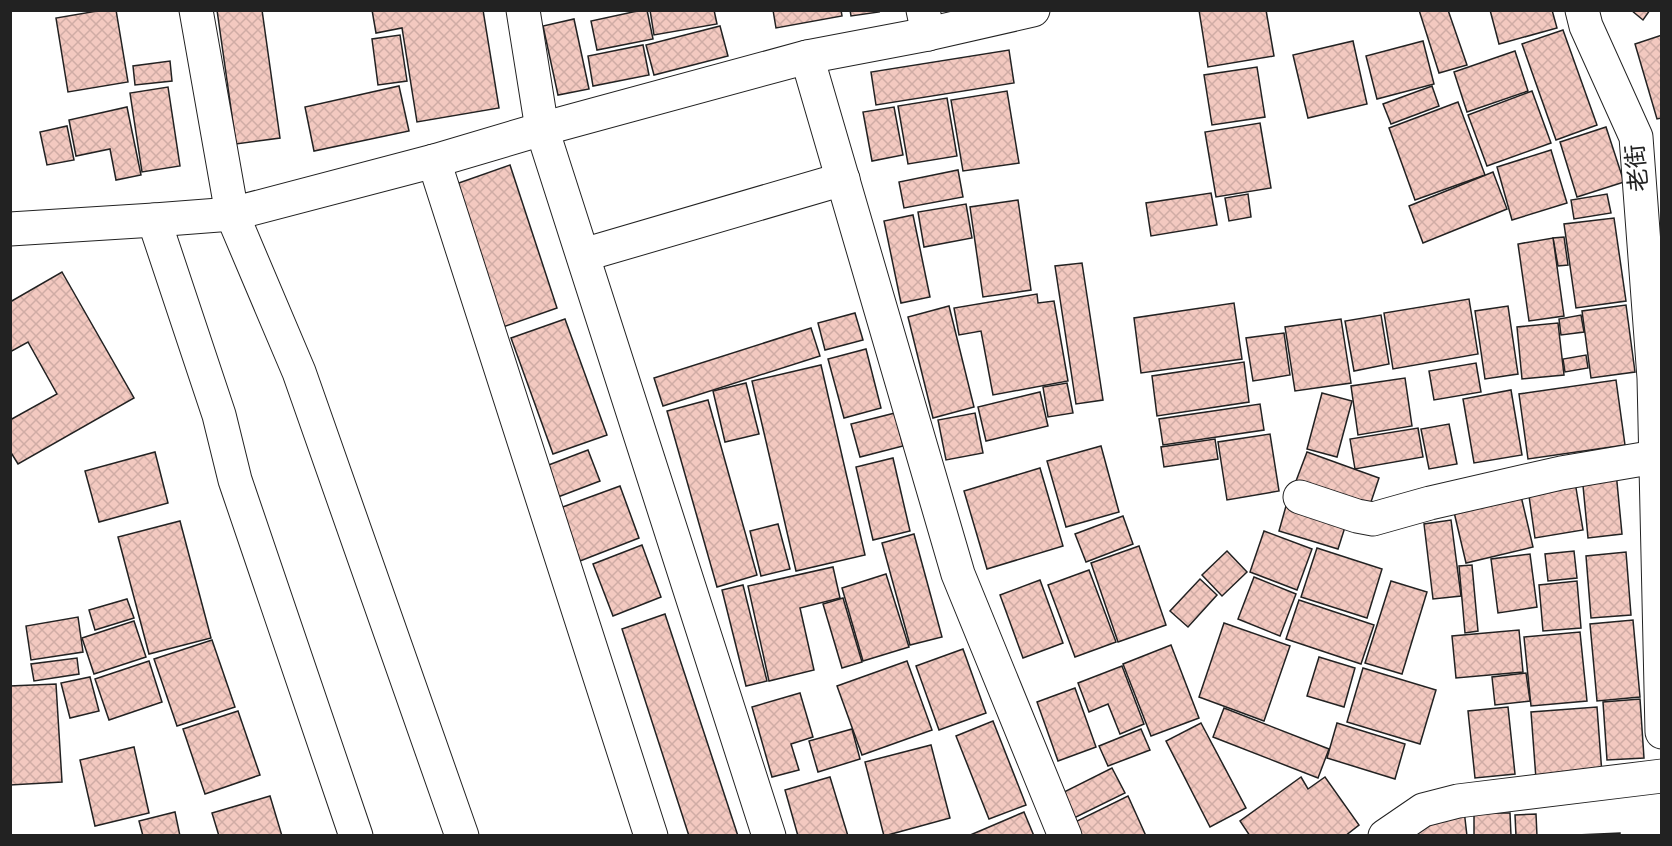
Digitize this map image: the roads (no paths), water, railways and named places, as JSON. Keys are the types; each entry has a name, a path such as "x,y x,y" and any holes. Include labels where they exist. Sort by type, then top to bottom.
{"street":[{"path":"196,10 232,214 299,372 462,836"},
{"path":"522,10 542,129 769,836"},
{"path":"10,229 232,214 434,161 926,22 1033,10"},
{"name":"老街","path":"1582,10 1586,26 1636,137 1654,378 1662,732"},
{"path":"807,57 958,574 1065,836"},
{"path":"434,161 651,836"},
{"path":"583,255 843,179"},
{"path":"154,220 217,409 235,480 356,836"},
{"path":"1300,497 1373,519 1430,503 1561,474 1655,457"},
{"path":"1385,836 1423,810 1458,801 1662,776"}]}
